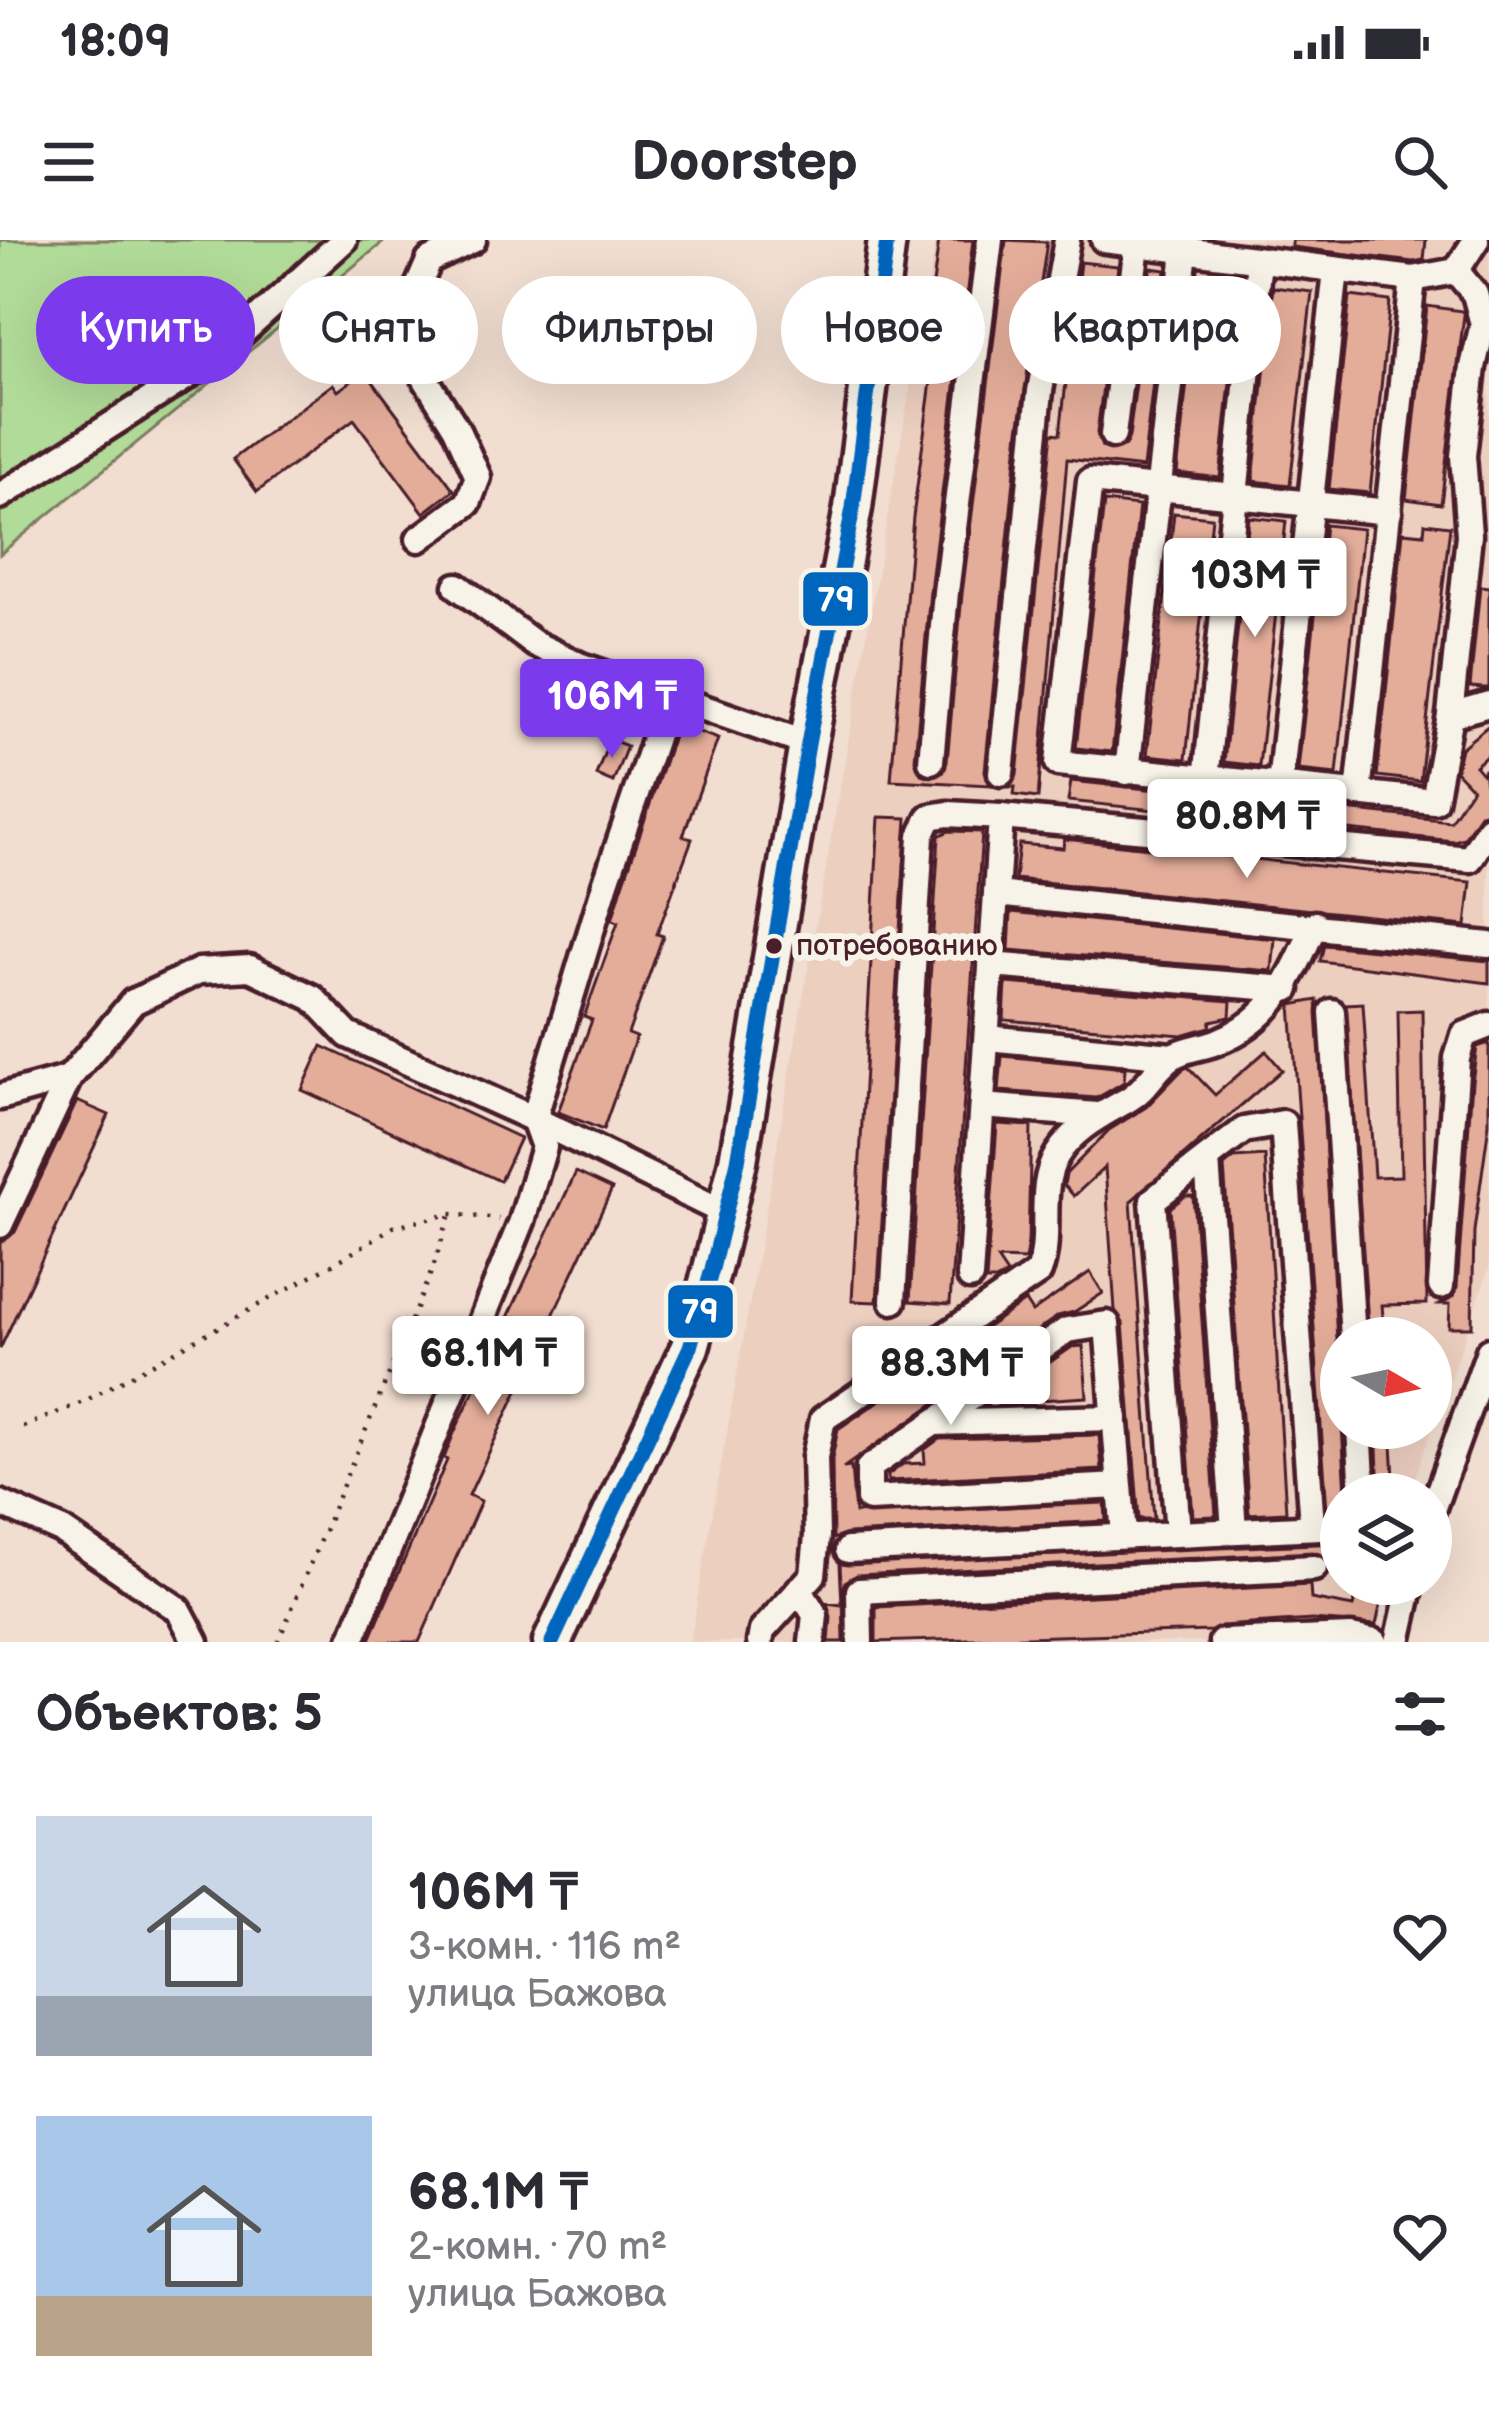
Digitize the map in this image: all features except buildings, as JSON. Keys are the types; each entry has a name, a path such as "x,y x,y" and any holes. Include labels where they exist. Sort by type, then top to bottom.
{"highway":[{"path":"552,1642 689,1348 738,1161 853,508 887,240"}],"street":[{"path":"304,276 344,240"},
{"path":"422,276 429,261 472,240"},
{"path":"931,761 946,592 990,240"},
{"path":"1001,773 1038,412 1066,240"},
{"path":"1104,240 1413,280 1456,271 1476,240"},
{"path":"1113,435 1137,245"},
{"path":"1127,772 1185,251"},
{"path":"1206,780 1259,260"},
{"path":"1280,785 1336,270"},
{"path":"1388,512 1090,481 1058,763 1434,800 1450,715 1469,535 1463,456 1473,367 1486,326 1474,294 1456,271"},
{"path":"1358,794 1413,280"},
{"path":"0,496 211,361 279,299"},
{"path":"419,539 468,503 478,477 429,384"},
{"path":"457,586 535,644 579,665 808,744"},
{"path":"351,1642 522,1221 544,1147 534,1119 605,885 666,705 675,698"},
{"path":"1450,715 1489,704"},
{"path":"893,1301 921,836 930,817 1001,817 1480,866 1489,828"},
{"path":"970,1277 1001,817"},
{"path":"996,894 1489,945"},
{"path":"987,1038 1172,1056 1221,1041 1250,1025 1287,988 1315,924"},
{"path":"991,964 1287,988"},
{"path":"0,1225 69,1078 134,1002 199,971 250,968 313,998 348,1035 725,1213"},
{"path":"1332,1012 1352,1317"},
{"path":"1441,1286 1456,1058 1464,1036 1489,1024"},
{"path":"760,1642 762,1631 813,1575 818,1536 815,1456 824,1419 1039,1272 1046,1251 1048,1179 1054,1160 1097,1115 1134,1097 1172,1056"},
{"path":"0,1097 69,1078"},
{"path":"982,1106 1097,1115"},
{"path":"1178,1533 1153,1200 1244,1130 1283,1123 1312,1526"},
{"path":"1207,1161 1234,1530"},
{"path":"1120,1486 869,1499 869,1468 1067,1330 1107,1324 1115,1418 1124,1536"},
{"path":"1445,1473 1489,1351"},
{"path":"934,1423 1115,1418"},
{"path":"0,1503 61,1530 179,1610 196,1642"},
{"path":"848,1550 1320,1526"},
{"path":"860,1642 859,1591 1314,1568"},
{"path":"799,1589 815,1615 812,1642"},
{"path":"1398,1642 1407,1605"},
{"path":"1222,1642 1351,1637 1375,1642"}],"path":[{"path":"23,1427 83,1402 393,1227 450,1214 522,1221"},
{"path":"278,1642 426,1286 450,1214"}],"shaded area":[{"path":"936,240 1489,240 1489,1269 1452,1373 1452,1317 1320,1317 1320,1449 1425,1449 1416,1473 1320,1473 1320,1605 1379,1605 1371,1642 690,1642 911,384 985,384 985,276 930,276"}],"green space":[{"path":"0,240 386,240 342,276 279,276 279,327 255,347 255,276 36,276 36,384 209,384 0,554"}],"transit line":[{"name":"79","path":"552,1642 690,1347 738,1161 853,508 887,240"}],"place":[{"name":"потребованию","path":"774,946"}]}
